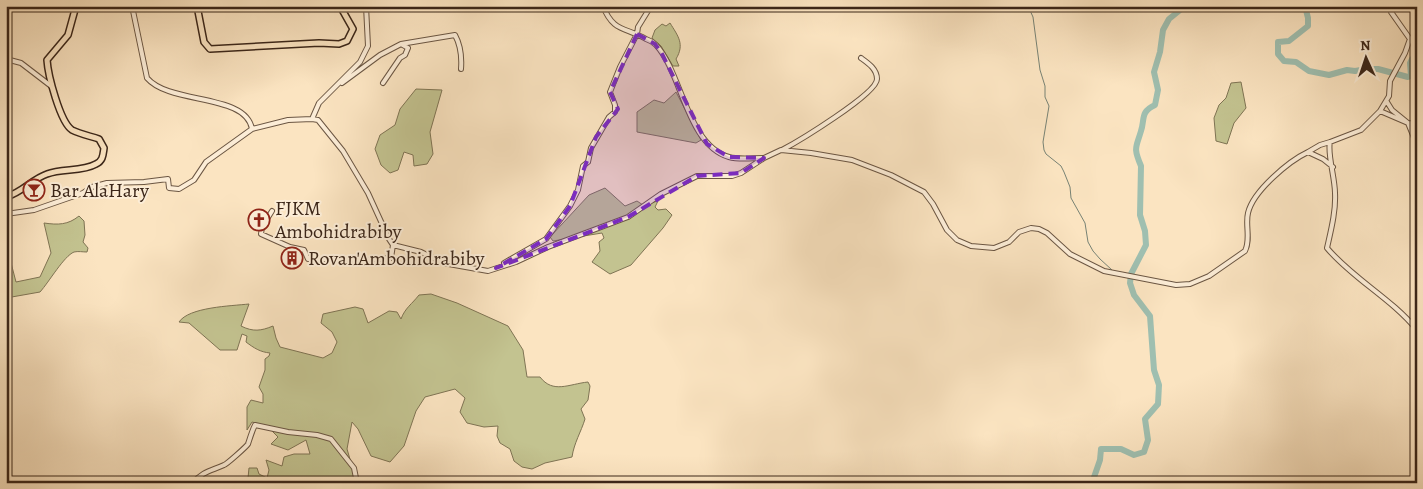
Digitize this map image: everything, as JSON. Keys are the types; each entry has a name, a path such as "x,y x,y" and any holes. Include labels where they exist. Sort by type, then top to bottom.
{"main road":[{"path":"6,197 18,193 46,174 62,170 86,168 97,164 102,159 104,148 99,138 69,127 51,86 47,60 68,35 76,6"},
{"path":"197,6 204,42 210,49 319,43 339,44 347,41 353,29 340,6"}],"street":[{"path":"132,6 147,78 150,82 160,88 176,93 222,103 235,108 248,119 252,129"},
{"path":"312,119 319,103 360,62 368,46 366,6"},
{"path":"603,6 615,26 637,34 655,44 669,65 688,109 707,144 729,157 764,158"},
{"path":"496,268 546,239 570,206 578,190 583,166 588,162 591,148 609,117 615,112 615,105 610,92 637,34 638,27 651,6"},
{"path":"781,150 852,160 891,175 924,192 933,204 946,230 957,240 971,246 994,248 1010,242 1019,232 1031,228 1039,229 1047,233 1070,254 1104,271 1176,285 1190,284 1209,276 1245,252 1248,246 1248,213 1255,197 1291,162 1320,145 1361,130 1387,102 1390,81 1410,40 1391,12 1391,6"},
{"path":"340,83 380,55 401,44 455,35 462,54 462,68"},
{"path":"384,83 400,58 405,55 408,48 401,44"},
{"path":"393,245 421,252 443,263 488,271 516,262 548,247 628,217 661,194 697,176 732,176 741,173 840,114 874,87 877,80 875,72 862,58"},
{"path":"6,59 21,63 51,86"},
{"path":"1387,102 1392,110 1408,123 1417,145"},
{"path":"1380,111 1408,123 1417,124"},
{"path":"6,214 34,210 107,183 168,179 169,188 179,189 194,180 206,162 252,129 288,120 312,119 318,120 343,151 368,193 393,245 391,258 366,260 308,259 304,250 261,234 262,227 272,211"},
{"path":"1330,142 1328,149 1333,167 1335,205 1327,248 1340,264 1399,310 1417,330"},
{"path":"1308,152 1323,159 1333,167"},
{"path":"193,483 212,468 226,465 247,446 255,425 331,439 354,468 357,483"}],"highlighted area":[{"path":"637,34 655,44 661,52 707,144 729,157 764,158 741,173 697,176 628,217 496,268 546,239 570,206 596,137 618,109 610,92"}],"green space":[{"path":"670,23 676,32 680,44 679,54 676,59 679,66 673,66 661,46 652,38 655,30 662,24 666,26"},
{"path":"1241,82 1246,108 1234,123 1227,144 1216,141 1214,118 1219,105 1226,98 1231,83"},
{"path":"416,89 442,90 430,132 433,154 427,164 414,166 413,155 404,152 398,170 390,173 381,165 375,149 380,135 395,125 400,109"},
{"path":"676,92 701,140 696,143 637,132 637,112 654,100 664,103"},
{"path":"605,188 625,206 637,201 643,205 658,201 655,207 658,210 666,209 672,215 631,265 610,274 592,262 600,251 599,242 604,238 602,233 553,241 550,237 589,195"},
{"path":"79,216 84,221 85,235 83,242 88,248 87,252 74,252 70,254 40,292 6,298 6,265 10,259 16,282 40,277 51,253 44,223 63,224"},
{"path":"431,294 457,303 508,326 523,350 527,377 540,377 545,382 556,387 588,382 590,386 588,400 581,409 585,419 572,457 545,463 532,469 522,467 514,461 510,449 500,443 497,436 498,426 484,427 467,423 460,412 465,398 455,389 425,397 416,411 404,446 390,462 371,456 358,429 352,422 347,449 357,483 245,483 248,478 249,468 257,468 259,474 267,478 269,470 266,460 282,466 284,457 294,454 310,454 306,440 288,450 271,444 278,437 267,426 252,422 247,430 247,407 251,400 263,403 263,394 259,387 265,370 265,359 270,353 260,351 246,342 247,336 242,334 237,350 220,350 189,323 179,322 184,317 201,310 249,304 241,326 257,330 273,326 280,347 323,358 332,353 337,342 332,332 321,323 323,314 355,307 363,309 368,323 389,311 397,312 401,319 419,295"}],"waterway":[{"path":"1028,6 1033,17 1040,70 1045,86 1045,97 1049,106 1043,142 1044,150 1046,154 1061,166 1064,172 1070,187 1071,198 1085,223 1088,242 1093,251 1112,270"},
{"path":"1092,483 1100,460 1101,449 1121,449 1134,455 1144,452 1148,440 1145,419 1158,404 1159,385 1154,370 1150,316 1134,295 1130,283 1131,274 1146,245 1145,231 1140,215 1141,166 1136,148 1145,113 1155,105 1158,90 1154,72 1160,52 1163,30 1169,19 1185,6"},
{"path":"1305,6 1308,26 1289,41 1278,42 1278,54 1284,61 1296,62 1309,71 1329,75 1347,70 1378,69 1408,77 1411,76 1410,63 1412,59 1417,57"}],"place":[{"name":"Bar AlaHary","path":"34,190"},
{"name":"FJKM Ambohidrabiby","path":"259,220"},
{"name":"Rovan'Ambohidrabiby","path":"292,258"}]}
